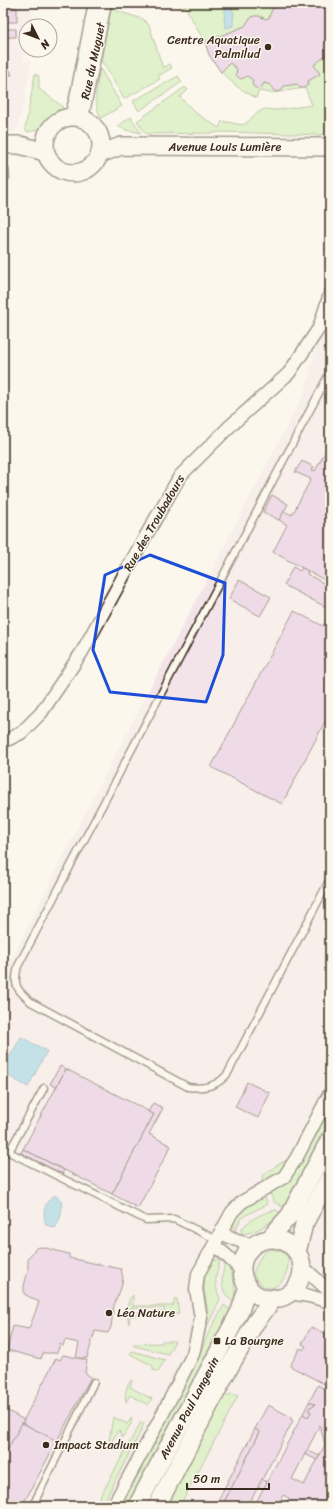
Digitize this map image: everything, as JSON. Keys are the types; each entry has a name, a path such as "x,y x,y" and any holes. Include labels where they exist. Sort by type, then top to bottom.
{"main road":[{"path":"76,118 93,126 100,145 96,161 91,167 84,171 72,173 60,170 53,166 48,159 46,144 50,129 56,123 63,119 76,118"},
{"path":"3,145 46,144"},
{"name":"Avenue Louis Lumière","path":"100,145 330,147"},
{"path":"270,1238 290,1215 330,1138"},
{"path":"299,1259 290,1244 270,1238 260,1241 252,1246 246,1253 242,1271 244,1279 255,1293 264,1298 282,1296 299,1281 299,1259 304,1224 330,1176"},
{"name":"Avenue Paul Langevin","path":"137,1506 240,1311 248,1286"},
{"name":"Avenue Paul Langevin","path":"157,1506 225,1375 255,1322 282,1296"}],"street":[{"path":"76,118 76,98 95,3"},
{"name":"Rue du Muguet","path":"76,118 105,3"},
{"name":"Rue des Troubadours","path":"3,742 21,733 41,713 82,652 180,476 229,427 289,373 319,328 330,294"},
{"path":"113,1506 193,1354 201,1318 196,1289 198,1274 232,1212 242,1202 284,1178 297,1157 330,1094"},
{"path":"217,1239 252,1246"},
{"path":"217,1239 226,1255 242,1271"},
{"path":"299,1259 330,1292"},
{"path":"282,1296 309,1296 330,1302"}],"lane":[{"path":"330,372 18,966 16,986 31,1002 188,1087 199,1089 212,1085 223,1080 228,1073 330,879"},
{"path":"44,1088 10,1152 146,1220 174,1219 217,1239"},
{"path":"34,1506 36,1499 94,1382"}],"highlighted area":[{"path":"150,555 225,583 223,655 206,702 110,692 93,650 105,575"}],"shaded area":[{"path":"3,3 27,3 32,8 32,18 18,18 18,58 24,58 24,61 31,61 24,104 16,132 3,132"},
{"path":"330,289 330,1506 3,1506 3,975 72,838 305,391"}],"green space":[{"path":"183,3 330,3 330,135 218,132 146,134 137,121 185,87 188,90 180,97 197,114 219,128 222,121 243,125 254,115 264,109 277,110 312,105 305,88 272,93 259,91 256,98 236,86 221,72"},
{"path":"114,6 118,6 117,11 143,19 149,25 163,68 170,64 172,68 158,76 160,79 124,99 101,60 111,9"},
{"path":"100,68 122,106 101,118 98,112 96,100"},
{"path":"35,74 39,76 39,89 62,106 63,109 51,116 36,130 27,132 25,129"},
{"path":"178,76 182,82 139,111 133,101"},
{"path":"131,117 141,133 126,130 117,126"},
{"path":"330,1105 330,1124 285,1208 274,1202 270,1193 286,1183 292,1177"},
{"path":"287,1160 279,1173 264,1182 262,1177 263,1175"},
{"path":"264,1196 267,1202 266,1205 246,1215 240,1220 235,1232 235,1219 238,1214 247,1206"},
{"path":"276,1210 281,1213 268,1224 253,1232 241,1234 242,1228 253,1219 266,1212"},
{"path":"271,1249 281,1251 288,1257 288,1266 282,1281 271,1288 265,1287 259,1283 253,1274 264,1253"},
{"path":"215,1260 220,1260 216,1275 216,1288 220,1299 207,1327 204,1282 207,1271"},
{"path":"225,1263 233,1277 235,1293 234,1303 229,1299 222,1285"},
{"path":"133,1295 133,1306 173,1306 175,1298 177,1299 179,1314 130,1316 129,1324 127,1313 164,1312 165,1308 127,1308 130,1298"},
{"path":"224,1305 232,1311 131,1506 119,1506 203,1347 209,1331"},
{"path":"162,1341 175,1341 168,1354 134,1346 133,1344 162,1343"},
{"path":"132,1351 165,1360 158,1372 153,1370 153,1366 130,1354"},
{"path":"132,1380 130,1387 152,1399 148,1405 130,1395 126,1402 127,1387"},
{"path":"233,1394 238,1396 180,1506 164,1506 221,1397"},
{"path":"113,1417 127,1424 132,1417 131,1424 122,1438 119,1430 108,1447"},
{"path":"141,1422 144,1423 140,1433 102,1506 95,1506"}],"water":[{"path":"226,3 230,6 234,13 233,26 226,28 224,19"},
{"path":"21,1037 47,1051 28,1087 3,1073 3,1069"},
{"path":"55,1195 61,1200 62,1211 55,1228 46,1225 44,1212 46,1204"}],"building":[{"path":"3,3 15,3 15,5 12,5 12,8 17,8 17,22 6,22 6,29 16,29 16,37 7,37 7,52 3,52"},
{"name":"Centre Aquatique Palmilud","path":"280,3 330,3 330,49 324,57 314,65 320,74 308,81 308,85 304,88 300,88 297,84 284,86 281,91 277,92 273,90 271,85 264,83 261,88 258,89 254,87 252,84 253,80 247,76 242,79 239,78 236,75 237,69 230,63 221,72 209,55 205,42 245,26 253,16 259,16 266,19 269,18 272,9 280,5"},
{"path":"8,62 8,70 10,70 12,75 8,75 8,85 3,86 3,63"},
{"path":"3,168 9,168 10,179 6,179 3,186"},
{"path":"330,443 330,583 273,552 287,525 279,520 284,511 292,515 311,479 295,472 302,461 314,467 312,470 315,471"},
{"path":"272,495 288,504 279,520 263,512"},
{"path":"293,567 300,571 302,568 308,571 307,574 330,587 330,600 326,607 284,585"},
{"path":"239,580 271,597 260,616 229,599"},
{"path":"294,611 323,626 330,614 330,712 282,804 211,767"},
{"path":"60,1066 66,1069 56,1087 50,1084"},
{"path":"66,1069 154,1114 112,1194 23,1149"},
{"path":"247,1082 270,1093 258,1118 235,1107"},
{"path":"153,1103 163,1108 149,1134 171,1146 138,1208 112,1194 154,1114 148,1112"},
{"path":"23,1149 64,1170 62,1174 21,1153"},
{"path":"42,1247 69,1254 69,1258 121,1269 123,1278 121,1288 114,1305 111,1327 108,1333 95,1331 87,1358 76,1358 79,1343 65,1340 63,1346 60,1344 57,1353 43,1353 41,1359 7,1350 13,1326 29,1329 39,1302 24,1294 24,1286 28,1271 28,1258 36,1248"},
{"path":"311,1327 330,1336 330,1387 290,1366 300,1348 303,1350 306,1346 302,1344"},
{"path":"63,1355 87,1360 85,1373 91,1377 57,1441 22,1423 56,1358 60,1360"},
{"path":"318,1385 330,1392 330,1506 285,1506 289,1498 283,1495 277,1506 254,1506 303,1414 308,1417 311,1412 308,1410 315,1404 309,1402","holes":["320,1425 325,1445 304,1485 292,1479"]},
{"path":"309,1402 315,1404 308,1410 311,1412 308,1417 303,1414"},
{"path":"268,1405 291,1417 291,1420 293,1421 248,1506 222,1506 260,1432 255,1429"},
{"path":"3,1408 24,1420 3,1458"},
{"path":"22,1423 57,1441 22,1506 16,1506 3,1498 3,1458"},
{"path":"255,1429 260,1432 222,1506 215,1506"},
{"path":"307,1450 319,1456 317,1460 305,1454"},
{"path":"262,1479 267,1482 263,1489 258,1487"}],"place":[{"name":"Centre Aquatique Palmilud","path":"268,47"},
{"name":"Léa Nature","path":"109,1313"},
{"name":"La Bourgne","path":"217,1341"},
{"name":"Impact Stadium","path":"46,1445"}]}
